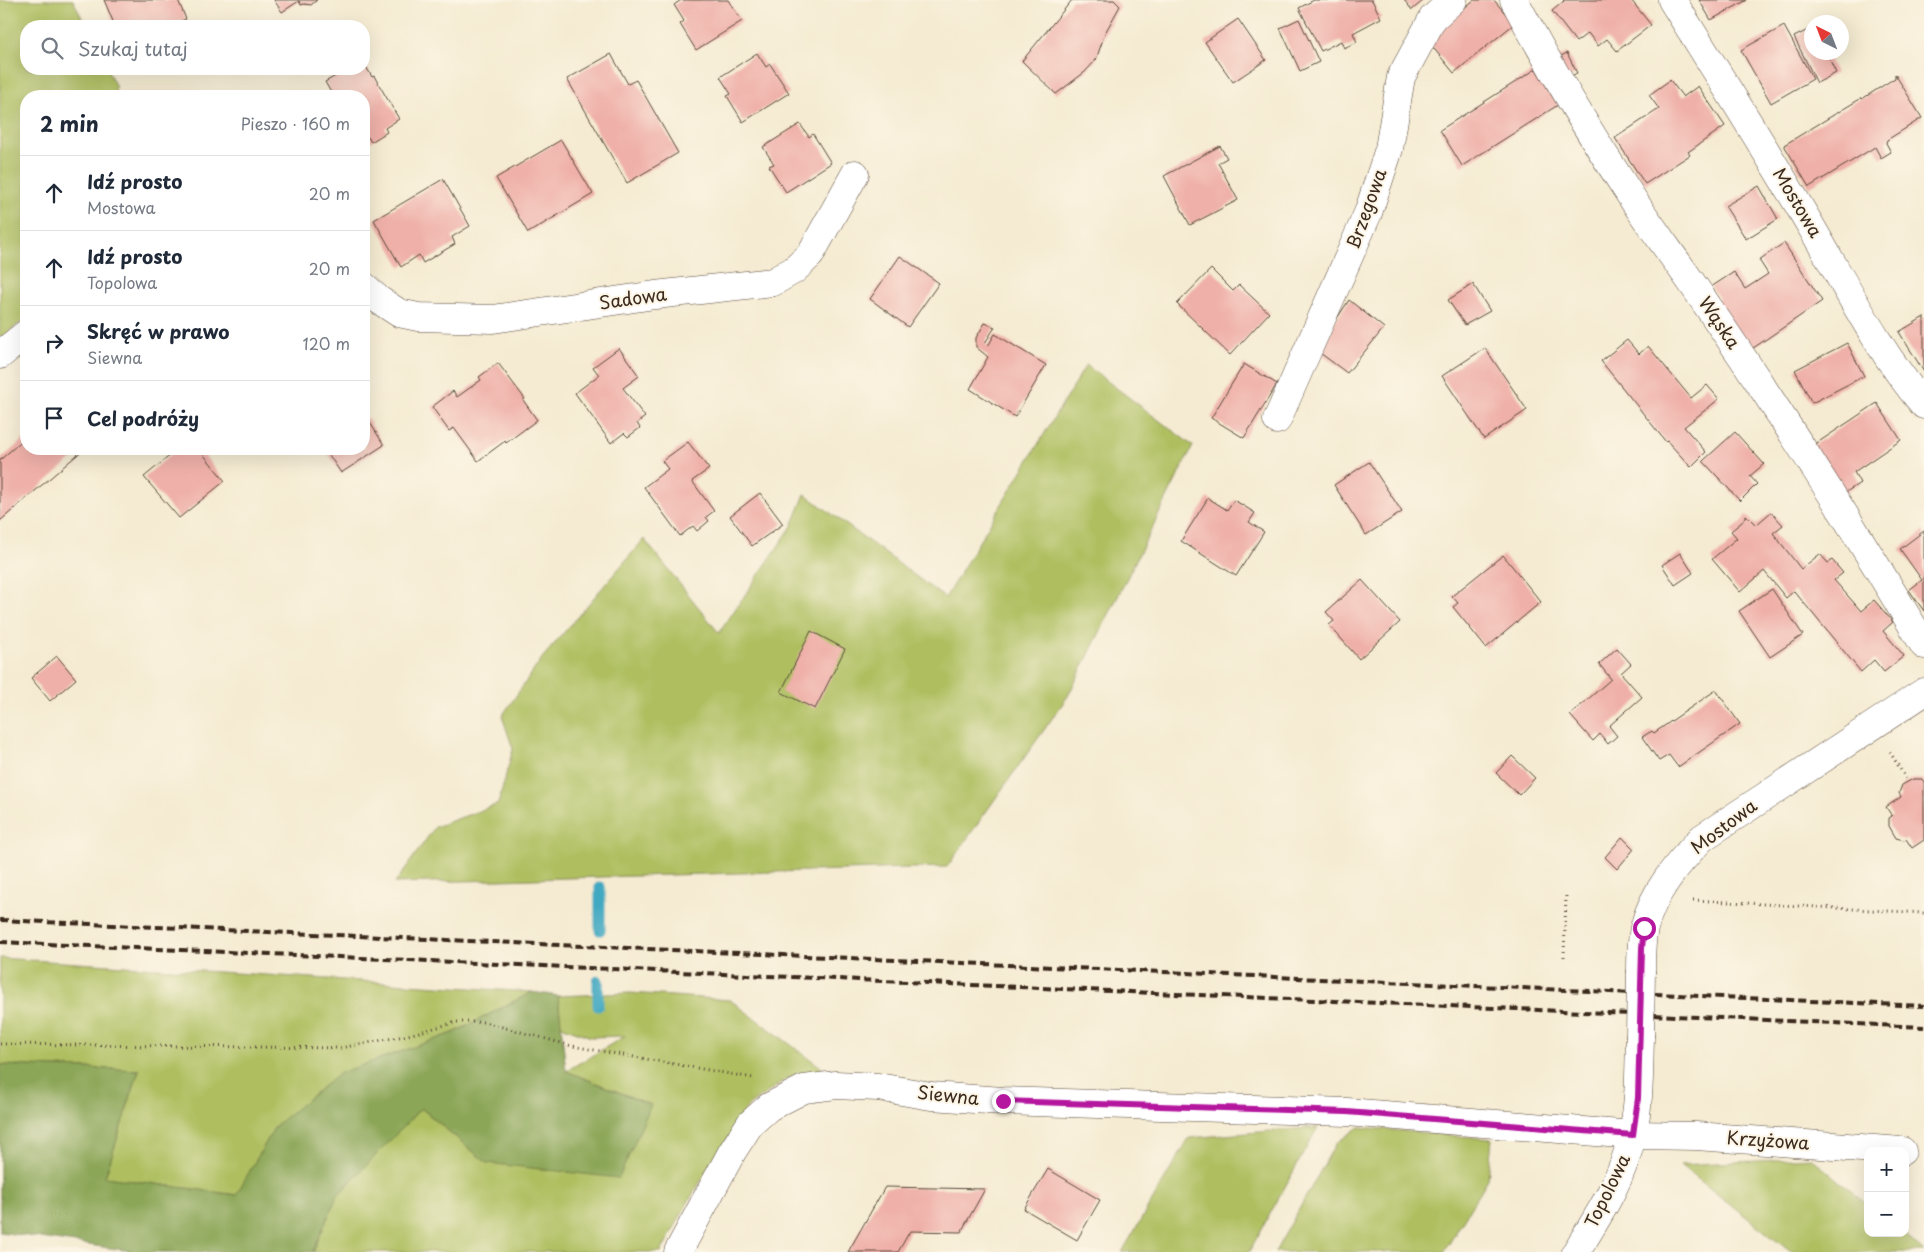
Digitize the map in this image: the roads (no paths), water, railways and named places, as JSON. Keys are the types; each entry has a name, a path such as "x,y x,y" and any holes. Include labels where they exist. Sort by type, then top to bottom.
{"street":[{"name":"Brzegowa","path":"1277,420 1368,213 1389,149 1401,77 1433,18 1453,0"},
{"name":"Wąska","path":"1514,0 1584,124 1784,421 1880,570 1924,645"},
{"name":"Mostowa","path":"1672,0 1785,182 1870,328 1906,384 1924,405"},
{"name":"Sadowa","path":"370,292 399,313 418,317 492,319 655,295 773,282 794,270 810,255 855,174"},
{"path":"0,355 20,339"},
{"name":"Mostowa","path":"1640,1037 1644,928 1652,906 1666,880 1681,860 1702,838 1924,692"},
{"name":"Topolowa","path":"1576,1252 1604,1207 1625,1162 1633,1135 1638,1098 1640,1037"},
{"name":"Siewna","path":"678,1252 732,1152 750,1124 769,1107 804,1090 836,1085 878,1086 931,1096 1003,1101 1347,1112 1633,1135"},
{"name":"Krzyżowa","path":"1633,1135 1696,1136 1864,1148"},
{"name":"Krzyżowa","path":"1909,1151 1924,1152"}],"waterway":[{"path":"600,887 600,930"},
{"path":"598,981 598,1006"}],"railway":[{"path":"0,920 1924,1006"},
{"path":"0,942 1924,1027"}]}
